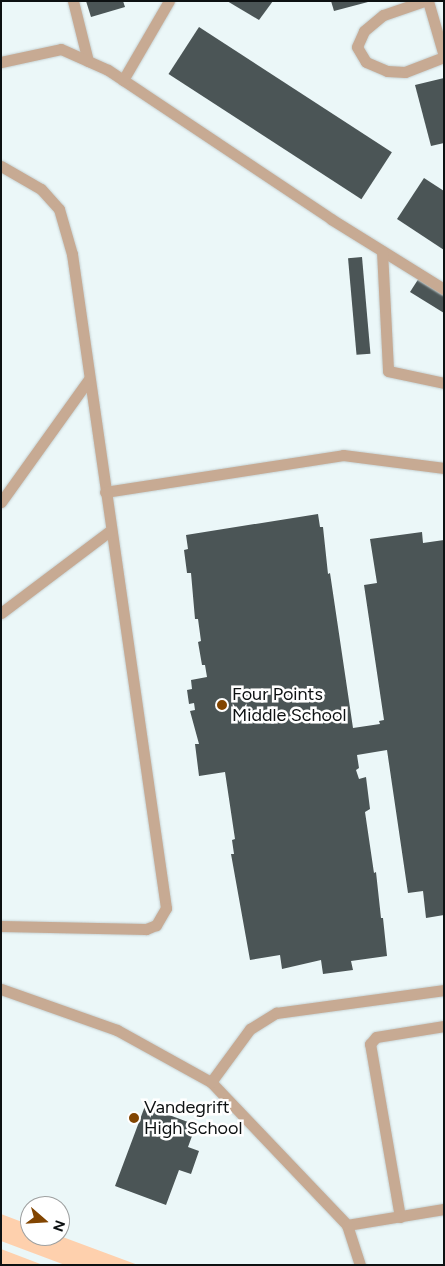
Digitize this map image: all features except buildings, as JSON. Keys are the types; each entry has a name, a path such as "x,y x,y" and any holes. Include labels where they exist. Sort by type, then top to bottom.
{"lane":[{"path":"73,1 88,61"},
{"path":"123,80 169,1"},
{"path":"424,1 383,15 364,30 357,47 366,62 386,72 405,72 444,57 428,1"},
{"path":"1,62 61,49 88,61 123,80 382,251 444,289"},
{"path":"1,166 41,188 59,209 72,254 166,908 156,925 146,929 1,926"},
{"path":"382,251 388,371 444,383"},
{"path":"1,502 89,380"},
{"path":"106,492 343,456 444,468"},
{"path":"1,613 111,530"},
{"path":"1,989 117,1030 211,1082 347,1225 360,1265"},
{"path":"211,1082 250,1029 276,1013 444,990"},
{"path":"400,1217 370,1044 376,1036 444,1026"},
{"path":"347,1225 444,1209"}],"shaded area":[{"path":"1,1214 20,1221 20,1246 70,1246 70,1240 138,1265 65,1265 1,1241"},
{"path":"1,1249 43,1265 1,1265"}],"place":[{"name":"Four Points Middle School","path":"222,705"},
{"name":"Vandegrift High School","path":"134,1118"}]}
